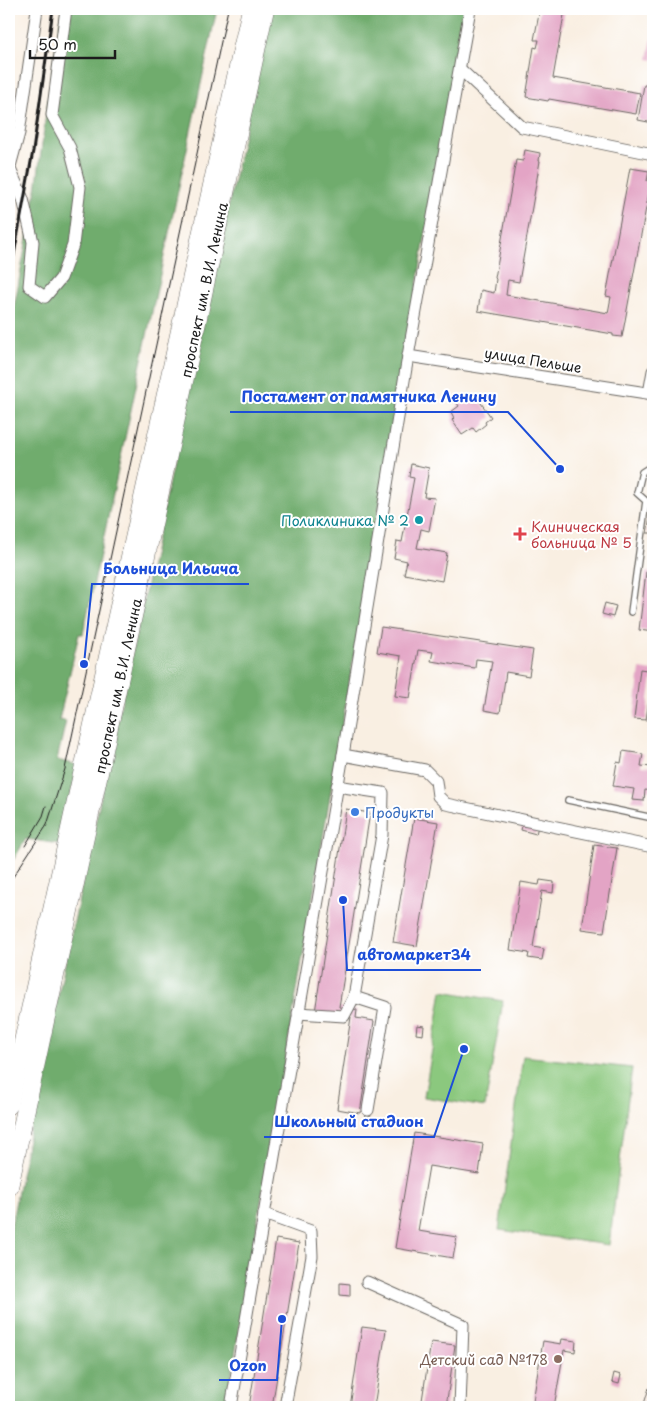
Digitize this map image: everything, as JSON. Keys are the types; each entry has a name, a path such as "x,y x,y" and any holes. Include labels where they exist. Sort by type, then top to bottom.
{"main road":[{"name":"проспект им. В.И. Ленина","path":"9,1105 251,9"},
{"name":"проспект им. В.И. Ленина","path":"9,1187 265,9"}],"street":[{"path":"37,9 19,134 9,169 24,200 33,242 29,286 45,297 61,278 74,245 80,187 70,148 52,115 66,9"},
{"path":"231,1407 408,356 470,9"},
{"path":"460,69 522,127 653,154"},
{"name":"улица Пельше","path":"408,356 651,394"},
{"path":"651,394 653,371"},
{"path":"342,755 425,770 436,781 438,796 446,804 653,847"},
{"path":"298,1013 344,1016 354,997 382,835 384,792 337,786"},
{"path":"354,997 385,1007 368,1110"},
{"path":"264,1214 311,1231 312,1256 285,1407"},
{"path":"367,1282 463,1325 460,1407"}],"lane":[{"path":"631,612 646,501 638,493 642,472 653,465 653,462"},
{"path":"568,800 653,818"}],"green space":[{"path":"62,9 217,9 83,634 79,634 59,720 66,721 57,760 78,765 59,844 26,839 9,867 9,334 36,190"},
{"path":"271,9 464,9 226,1407 9,1407 9,1236 39,1084"},
{"path":"442,991 503,1001 485,1107 424,1097"},
{"path":"523,1056 632,1068 609,1245 499,1230"}],"building":[{"path":"540,9 565,9 553,78 640,93 636,114 549,99 548,101 526,97 534,47 537,48 539,40 534,40"},
{"path":"653,37 653,60 648,59"},
{"path":"650,81 653,82 653,123 638,120 644,85 649,85"},
{"path":"525,150 540,153 540,161 519,282 508,280 506,295 608,313 611,297 606,296 630,168 649,171 647,181 651,181 622,337 478,311 481,290 494,293 516,160 523,161"},
{"path":"469,395 472,398 476,396 491,417 476,432 473,428 462,435 452,420 454,418 451,412 459,406 457,403"},
{"name":"Поликлиника № 2","path":"411,464 429,468 424,497 435,498 429,531 421,529 417,548 447,553 442,581 404,574 407,561 394,558 397,541 402,542 414,478 409,477"},
{"path":"653,474 653,491 648,483 649,477"},
{"path":"650,517 653,518 653,533 647,533"},
{"path":"646,572 653,573 653,632 639,630"},
{"path":"605,603 616,606 613,617 602,614"},
{"path":"381,627 533,650 529,676 506,672 500,713 484,710 492,661 476,659 475,668 431,661 433,652 418,650 410,698 395,696 401,656 377,652"},
{"path":"640,669 653,671 646,720 634,719"},
{"path":"623,751 643,754 641,766 653,767 653,791 645,790 644,801 632,800 634,789 613,786 617,762 621,763"},
{"path":"346,809 370,813 339,1007 357,1010 356,1018 374,1021 360,1113 337,1109 351,1017 315,1012"},
{"path":"414,818 438,822 417,946 393,942"},
{"path":"523,822 538,826 536,834 521,830"},
{"path":"594,845 617,848 604,932 582,929"},
{"path":"540,880 554,882 553,893 542,891 533,947 544,949 542,960 528,958 529,953 510,950 521,882 539,885"},
{"path":"417,1025 424,1026 423,1035 416,1034"},
{"path":"414,1133 483,1144 479,1174 429,1166 418,1231 457,1237 453,1258 395,1248"},
{"path":"276,1239 299,1243 272,1407 249,1407"},
{"path":"340,1283 350,1284 350,1296 340,1295"},
{"path":"362,1327 386,1330 374,1407 350,1407"},
{"path":"562,1339 576,1341 575,1352 564,1350 554,1407 532,1407 543,1341 561,1344"},
{"path":"431,1342 455,1345 446,1407 421,1407"},
{"path":"614,1373 621,1375 619,1384 612,1382"},
{"path":"649,1388 653,1389 653,1407 643,1407"}],"tram line":[{"path":"9,883 47,825 65,769 228,9"},
{"path":"25,846 43,816 46,806"}],"railway":[{"path":"9,282 33,151 53,9"}],"place":[{"name":"Постамент от памятника Ленину","path":"560,469"},
{"name":"Поликлиника № 2","path":"419,520"},
{"name":"Клиническая больница № 5","path":"520,534"},
{"name":"Больница Ильича","path":"84,664"},
{"name":"Продукты","path":"355,812"},
{"name":"автомаркет34","path":"343,900"},
{"name":"Школьный стадион","path":"464,1049"},
{"name":"Ozon","path":"282,1319"},
{"name":"Детский сад №178","path":"558,1359"}]}
